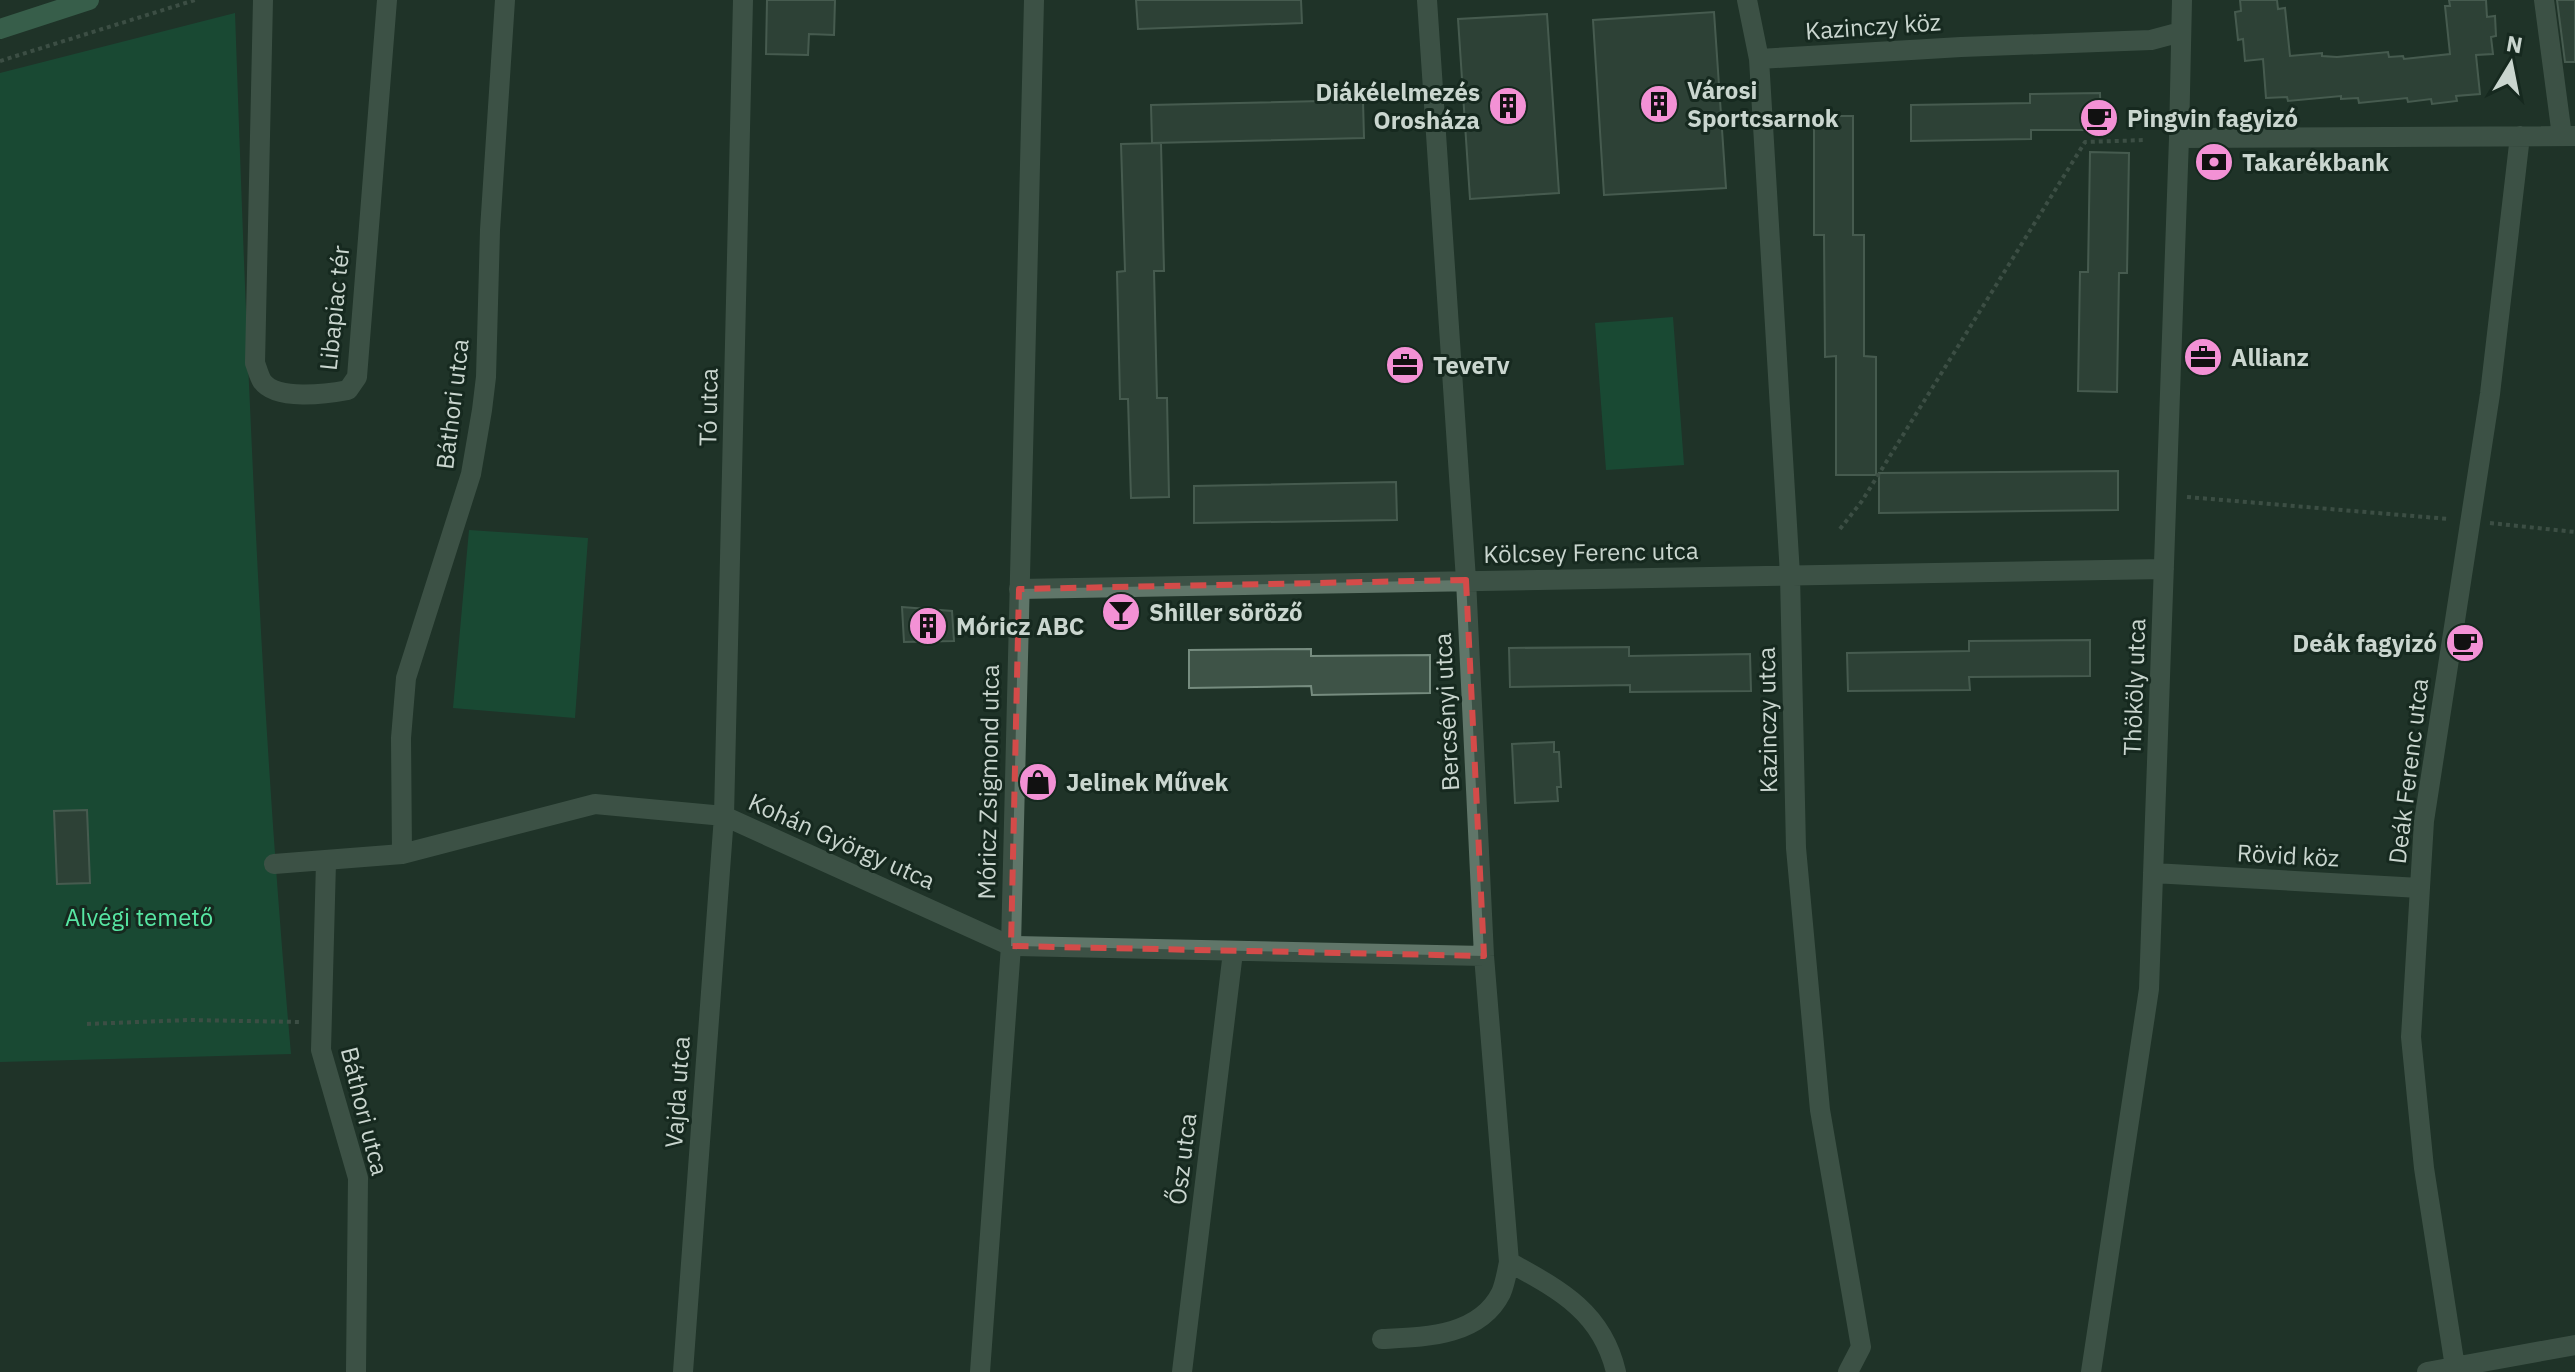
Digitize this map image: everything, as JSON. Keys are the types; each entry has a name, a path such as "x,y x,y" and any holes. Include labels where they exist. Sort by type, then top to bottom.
{"main road":[{"path":"0,29 89,0"}],"street":[{"name":"Libapiac tér","path":"263,0 255,363 263,383 279,391 322,395 348,390 357,377 387,0"},
{"name":"Báthori utca","path":"402,854 401,738 406,678 471,474 486,377 490,230 505,0"},
{"name":"Tó utca","path":"724,816 743,0"},
{"name":"Móricz Zsigmond utca","path":"980,1372 1011,946 1034,0"},
{"name":"Bercsényi utca","path":"1427,0 1466,580 1484,956 1509,1262"},
{"name":"Kazinczy utca","path":"1747,0 1759,59 1790,575 1797,863 1820,1110 1861,1347 1848,1372"},
{"name":"Thököly utca","path":"2091,1372 2149,989 2182,0"},
{"path":"2179,138 2568,136 2544,0"},
{"name":"Kazinczy köz","path":"1759,59 2151,40 2181,32"},
{"name":"Deák Ferenc utca","path":"2455,1367 2424,1168 2411,1037 2424,821 2490,394 2520,136"},
{"name":"Kölcsey Ferenc utca","path":"1019,589 2164,569"},
{"name":"Kohán György utca","path":"274,864 402,854 595,804 724,816 1011,946 1484,956"},
{"name":"Vajda utca","path":"683,1372 724,816"},
{"name":"Báthori utca","path":"326,862 321,1050 358,1178 356,1372"},
{"name":"Rövid köz","path":"2153,873 2420,888"},
{"name":"Ősz utca","path":"1182,1372 1233,952"},
{"path":"1382,1339 1431,1337 1477,1322 1500,1294 1509,1262 1562,1291 1594,1321 1612,1354 1616,1372"},
{"path":"2427,1372 2575,1345"}],"path":[{"path":"0,61 195,0"},
{"path":"1840,529 1862,501 2085,142 2146,140"},
{"path":"2167,495 2575,532"},
{"path":"87,1024 189,1020 301,1022 322,1033"}],"highlighted area":[{"path":"1466,580 1484,956 1011,946 1019,589"}],"green space":[{"name":"Alvégi temető","path":"235,13 263,664 291,1054 0,1062 0,73"},
{"path":"1673,317 1684,465 1606,470 1595,323"},
{"path":"469,530 588,538 575,718 453,708"}],"building":[{"path":"767,0 835,0 834,35 809,34 808,55 766,54"},
{"path":"1136,0 1301,0 1302,23 1138,29"},
{"path":"2240,0 2277,0 2278,9 2285,8 2290,56 2322,53 2322,56 2337,57 2388,52 2389,57 2403,56 2404,59 2450,54 2445,6 2450,6 2449,0 2486,0 2487,17 2495,16 2496,36 2491,37 2493,54 2476,55 2480,94 2456,96 2457,101 2432,104 2431,99 2408,102 2407,98 2359,103 2358,98 2341,99 2341,96 2288,101 2287,97 2266,98 2263,59 2245,61 2243,39 2238,40 2235,12 2241,11"},
{"path":"2557,0 2575,0 2575,62 2565,62"},
{"name":"Városi Sportcsarnok","path":"1714,12 1726,188 1604,195 1593,20"},
{"name":"Diákélelmezés Orosháza","path":"1547,14 1559,193 1470,199 1458,19"},
{"path":"2100,93 2101,130 2031,130 2031,139 1911,141 1911,105 2030,103 2030,94"},
{"path":"1363,100 1364,138 1152,143 1151,105"},
{"path":"1814,116 1853,116 1853,235 1864,235 1864,356 1876,357 1876,475 1836,475 1836,356 1825,357 1824,235 1814,235"},
{"path":"1161,143 1164,271 1154,271 1157,398 1167,398 1169,497 1131,498 1128,399 1120,399 1117,272 1125,271 1121,144"},
{"path":"2090,152 2129,153 2127,273 2119,273 2117,392 2078,391 2080,272 2088,272"},
{"path":"2118,471 2118,510 1879,513 1879,473"},
{"path":"1396,482 1397,520 1194,523 1194,486"},
{"name":"Móricz ABC","path":"902,607 952,611 954,641 904,642"},
{"path":"2090,640 2090,676 1969,677 1970,690 1848,691 1847,653 1969,651 1969,641"},
{"path":"1629,647 1629,656 1750,654 1751,691 1630,692 1630,685 1510,687 1509,648"},
{"path":"1311,649 1311,656 1430,655 1430,693 1312,695 1311,686 1189,688 1189,650"},
{"path":"1554,742 1554,752 1559,752 1561,787 1557,787 1558,801 1515,803 1512,744"},
{"path":"87,810 90,883 57,884 54,811"}],"place":[{"name":"Városi Sportcsarnok","path":"1659,104"},
{"name":"Diákélelmezés Orosháza","path":"1508,106"},
{"name":"Pingvin fagyizó","path":"2099,118"},
{"name":"Takarékbank","path":"2214,162"},
{"name":"Allianz","path":"2203,357"},
{"name":"TeveTv","path":"1405,365"},
{"name":"Shiller söröző","path":"1121,612"},
{"name":"Móricz ABC","path":"928,626"},
{"name":"Deák fagyizó","path":"2465,643"},
{"name":"Jelinek Művek","path":"1038,782"}]}
